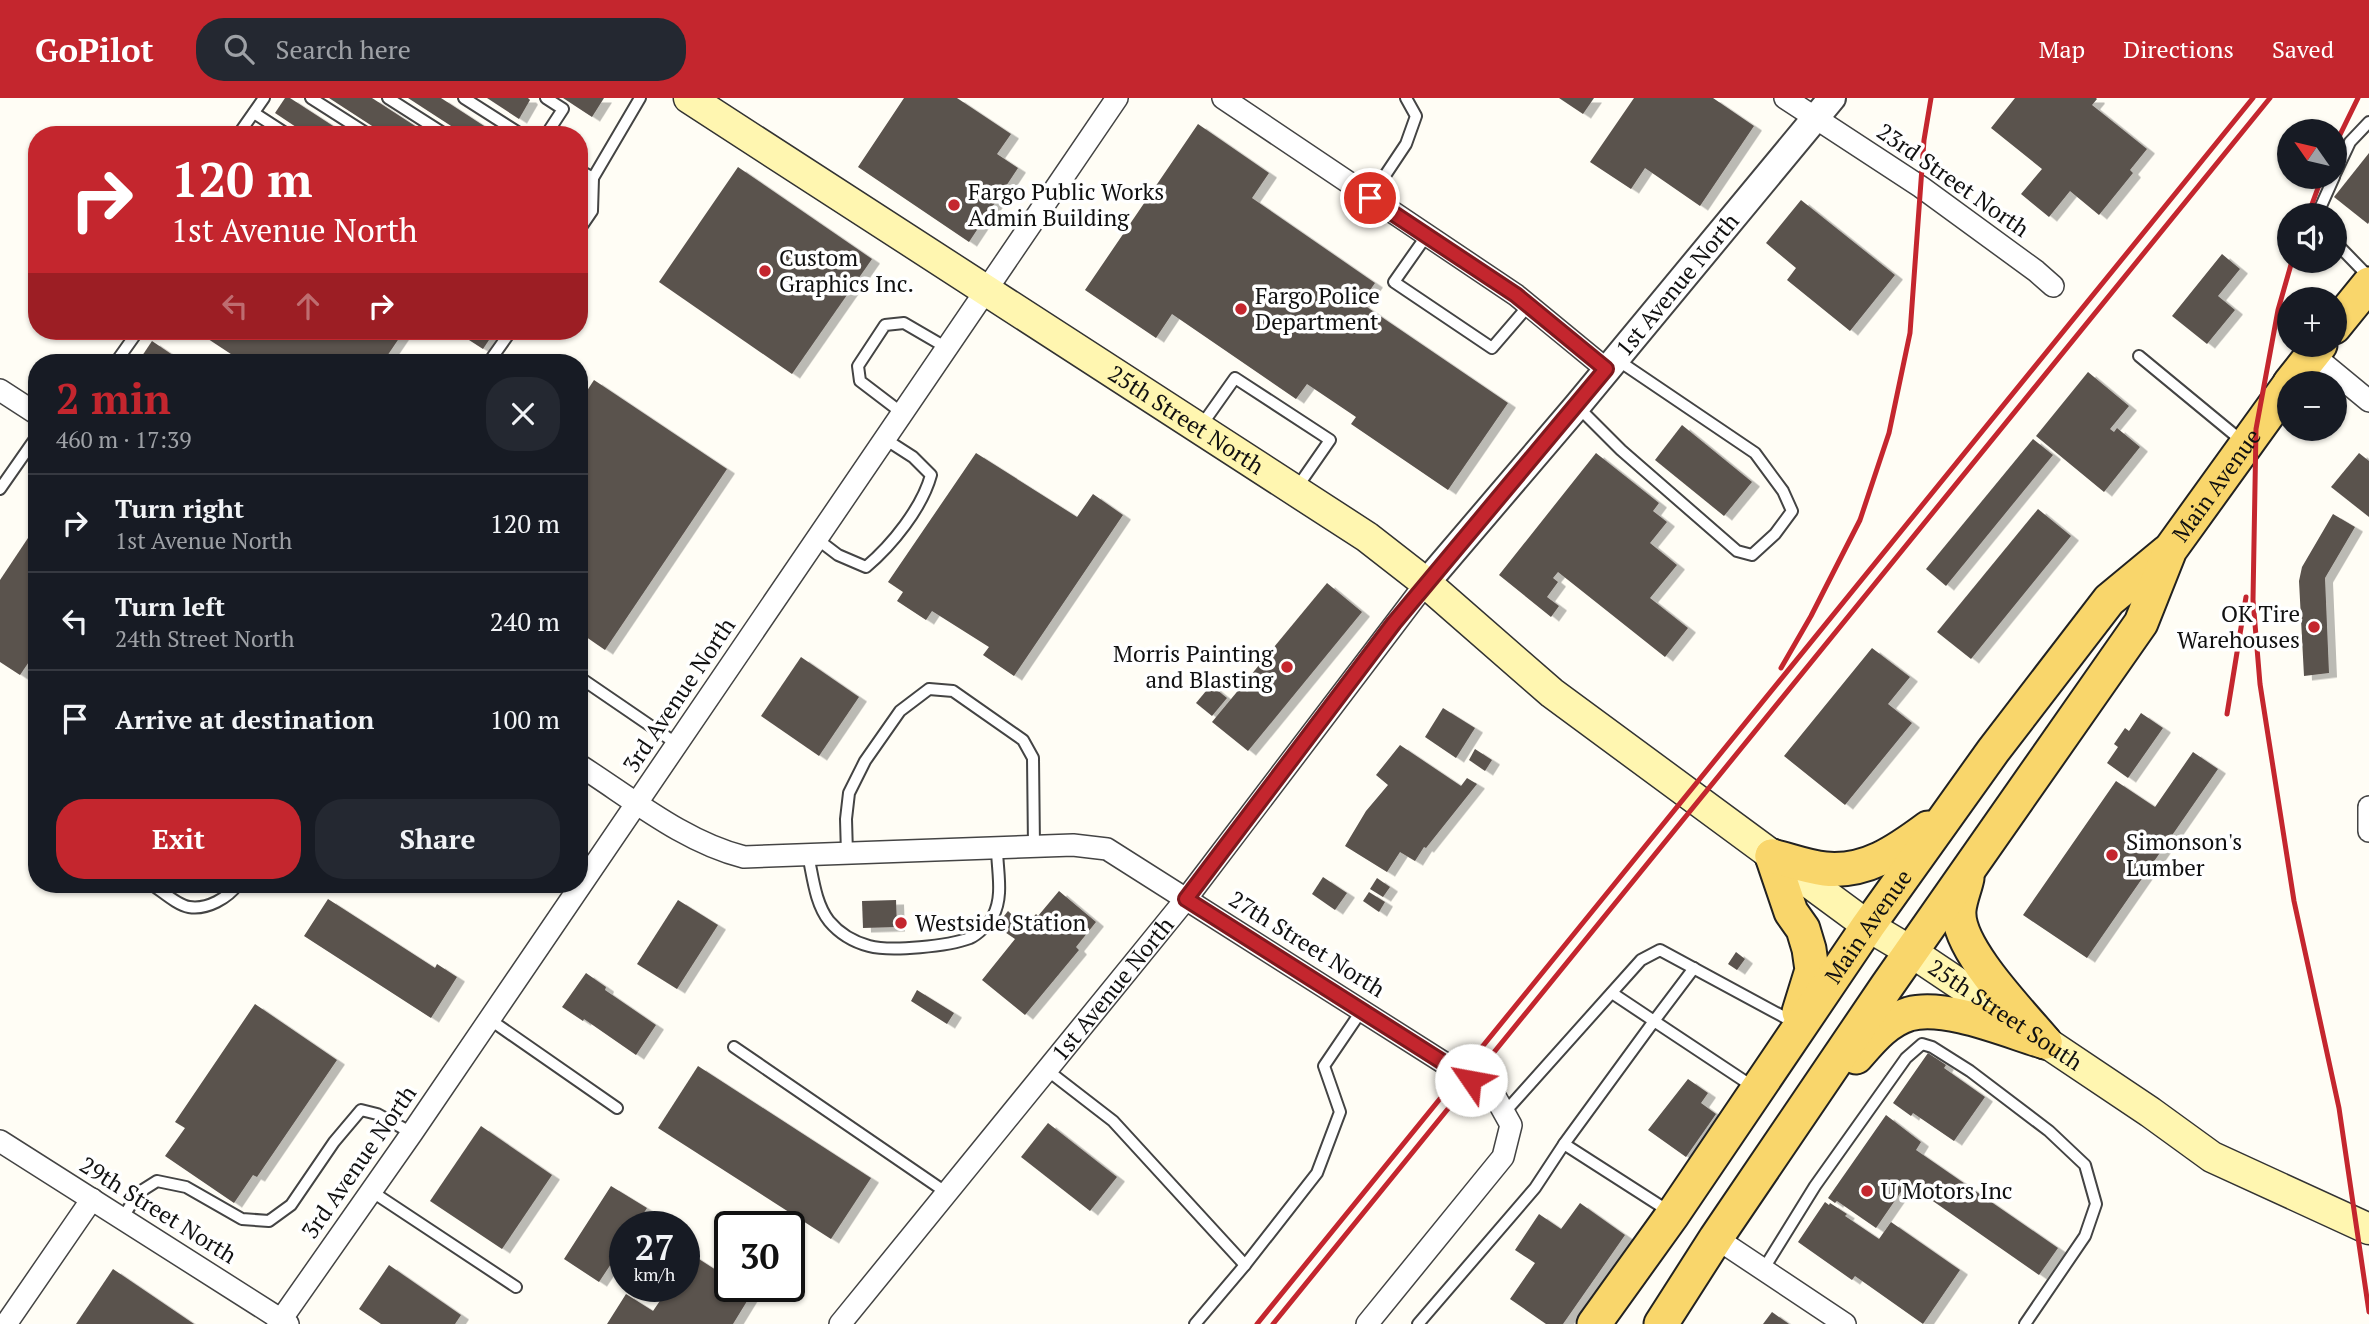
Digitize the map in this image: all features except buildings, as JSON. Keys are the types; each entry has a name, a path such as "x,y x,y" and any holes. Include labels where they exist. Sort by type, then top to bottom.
{"main road":[{"name":"25th Street North","path":"689,98 1367,537 1426,583 1552,693 1659,774"},
{"path":"2347,311 2369,284"},
{"name":"Main Avenue","path":"1661,1324 1910,951 2141,623 2169,550 2277,401"},
{"name":"Main Avenue","path":"1594,1324 1758,1090 1788,1038 1993,751 2109,600 2169,550"},
{"name":"25th Street South","path":"1659,774 1868,926 1910,951 2150,1112 2212,1157 2369,1229"},
{"path":"1772,856 1825,869 1867,865 1904,846 1950,812"},
{"path":"1772,856 1791,912 1803,929 1812,970 1804,1000 1788,1038"},
{"path":"1970,866 1958,911 1970,948 1984,969 2045,1042"},
{"path":"1782,1140 1878,1032 1908,1015 1926,1011 1951,1014 2045,1042"}],"street":[{"name":"3rd Avenue North","path":"588,874 1117,98"},
{"name":"23rd Street North","path":"1785,98 1823,108 2053,286"},
{"path":"1228,99 1611,364"},
{"name":"1st Avenue North","path":"840,1324 1186,899 1426,583 1577,406 1823,108"},
{"path":"2324,357 2369,401"},
{"path":"0,390 28,408"},
{"name":"27th Street North","path":"588,771 718,850 744,857 1073,845 1107,849 1488,1092 1496,1098 1504,1113"},
{"name":"3rd Avenue North","path":"282,1322 575,893"},
{"path":"1367,1324 1503,1157 1511,1125 1504,1113"},
{"name":"29th Street North","path":"0,1141 282,1322"},
{"path":"6,1324 92,1199"},
{"path":"1716,1238 1845,1324"}],"lane":[{"path":"245,126 264,98"},
{"path":"312,98 355,126"},
{"path":"388,98 432,126"},
{"path":"464,98 508,126"},
{"path":"546,98 562,108 552,126"},
{"path":"588,216 592,211 593,178 640,98"},
{"path":"1370,198 1406,144 1413,125 1416,116 1406,98"},
{"path":"254,113 274,126"},
{"path":"2347,148 2369,122"},
{"path":"588,175 593,178"},
{"path":"1427,235 1394,282 1492,348 1529,305"},
{"path":"2347,254 2369,277"},
{"path":"902,413 860,381 858,366 885,325 904,323 947,348"},
{"path":"2139,356 2245,443"},
{"path":"1577,406 1621,450 1737,551 1752,555 1775,534 1792,511 1783,491 1755,453 1611,364"},
{"path":"1200,428 1235,378 1245,384 1330,440 1295,490"},
{"path":"817,539 838,555 866,566 885,550 926,492 931,475 913,457 885,439"},
{"path":"0,489 28,449"},
{"path":"588,683 677,744"},
{"path":"847,854 846,819 849,793 865,761 900,711 929,689 953,691 1023,740 1033,758 1034,846"},
{"path":"808,855 818,902 828,920 844,935 871,947 913,947 944,945 973,937 993,917 1000,894 997,848"},
{"path":"166,893 188,907 211,905 229,893"},
{"path":"1504,1113 1641,960 1660,950 1694,968 1788,1038"},
{"path":"1418,1324 1535,1188 1564,1144 1694,968"},
{"path":"1612,993 1758,1090"},
{"path":"1195,1324 1317,1172 1340,1112 1324,1066 1362,1010"},
{"path":"489,1019 617,1108"},
{"path":"1763,1270 1815,1186 1906,1058 1922,1044 1970,1071 2049,1131 2085,1165 2096,1204 2085,1236 2025,1324"},
{"path":"734,1047 947,1193"},
{"path":"1047,1070 1113,1121 1245,1265"},
{"path":"122,1219 138,1194 157,1181 186,1187 243,1219 270,1221 291,1205 334,1142 361,1110 377,1114 412,1133"},
{"path":"1564,1144 1673,1214"},
{"path":"371,1191 516,1287"}],"railway":[{"path":"1781,668 1860,520 1889,433 1910,333 1924,140 1931,98"},
{"path":"1257,1324 2253,98"},
{"path":"1273,1324 2270,98"},
{"path":"2347,120 2358,98"},
{"path":"2312,203 2318,189"},
{"path":"2289,273 2278,310 2256,429 2253,600 2260,684 2294,901 2339,1108 2369,1312"},
{"path":"2227,714 2246,597"}],"place":[{"name":"Fargo Public Works Admin Building","path":"954,205"},
{"name":"Custom Graphics Inc.","path":"765,271"},
{"name":"Fargo Police Department","path":"1241,309"},
{"name":"OK Tire Warehouses","path":"2314,627"},
{"name":"Morris Painting and Blasting","path":"1287,667"},
{"name":"Simonson's Lumber","path":"2112,855"},
{"name":"Westside Station","path":"901,923"},
{"name":"U Motors Inc","path":"1867,1191"}],"route":[{"path":"1370,198 1516,295 1606,369 1394,623 1186,899 1471,1080"}]}
